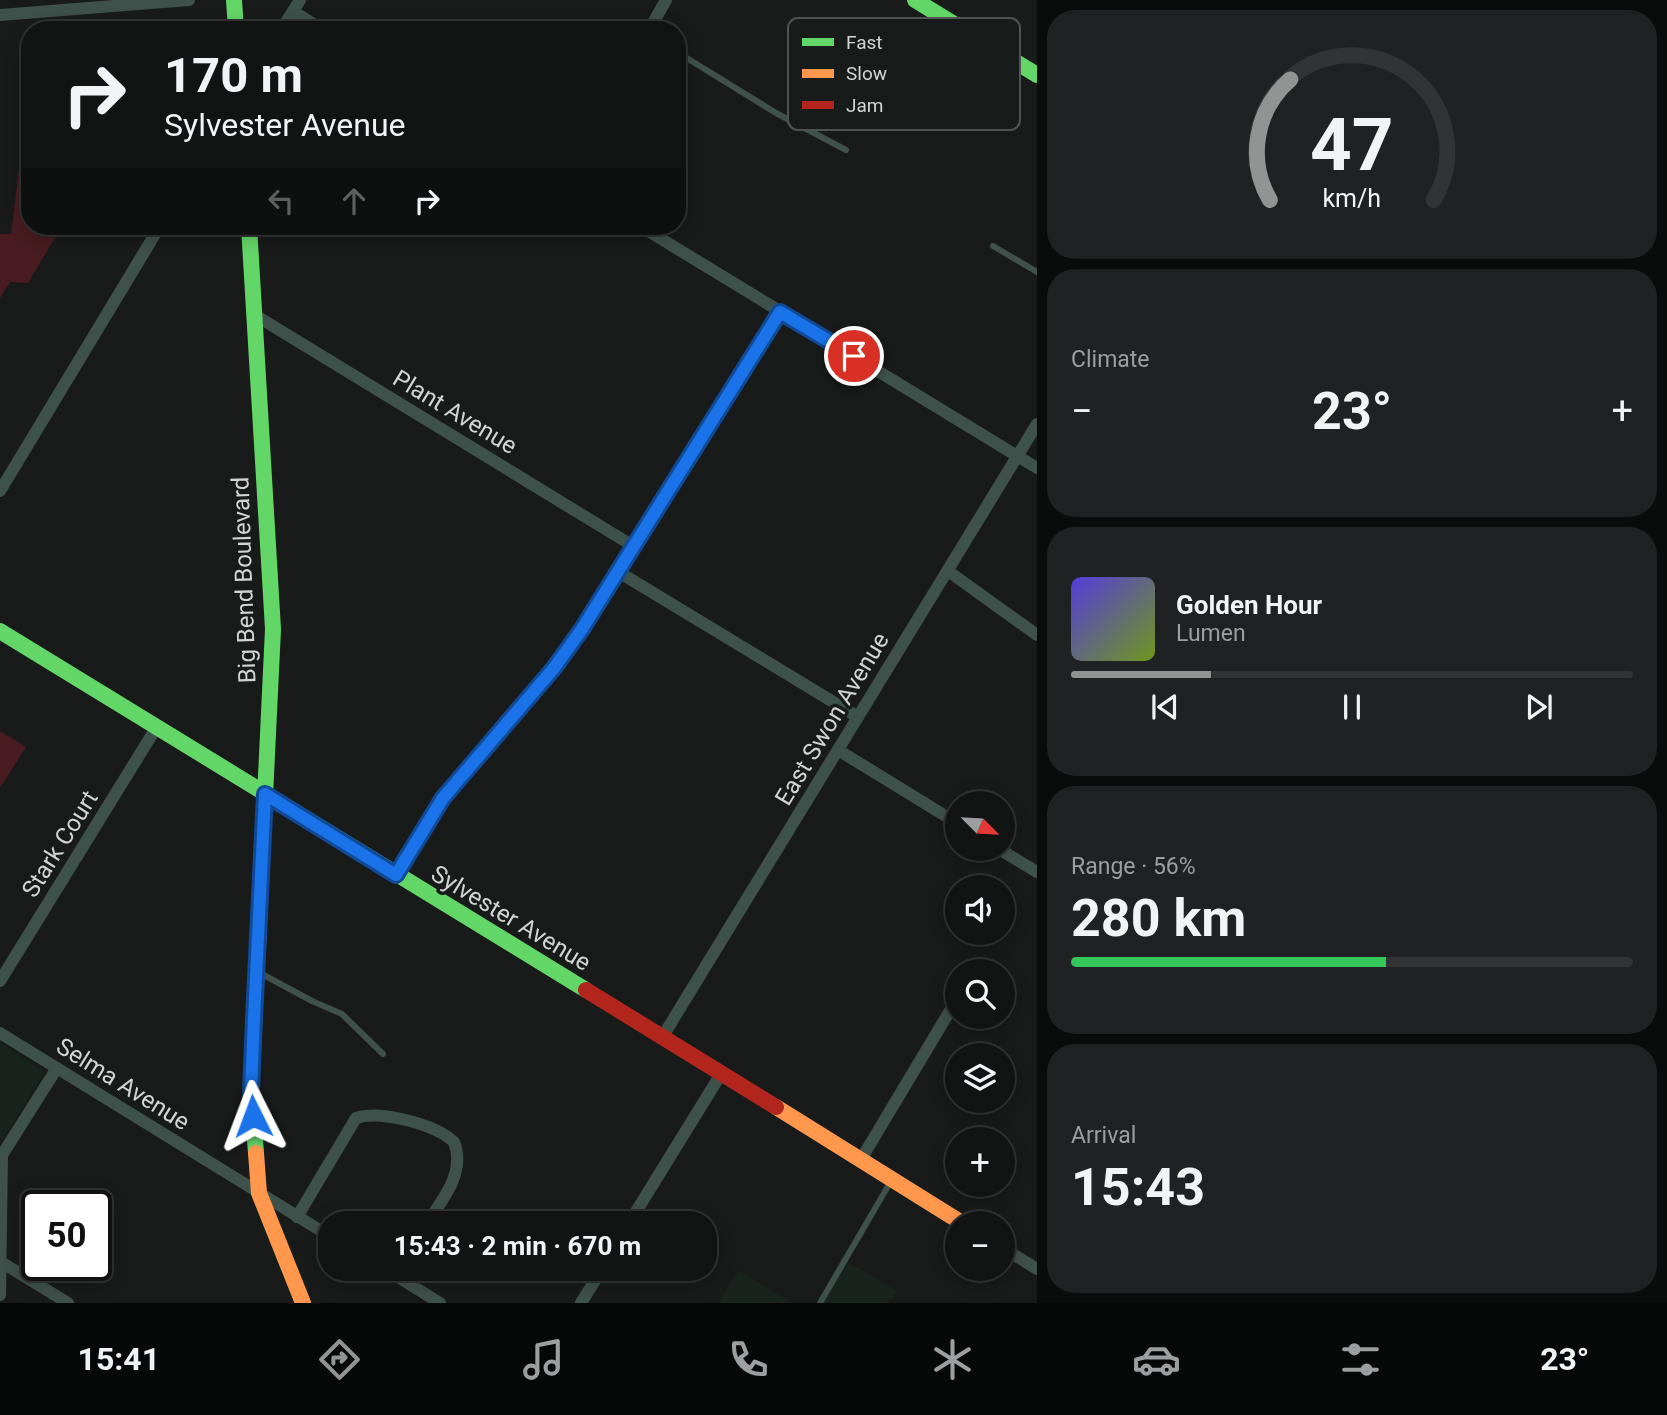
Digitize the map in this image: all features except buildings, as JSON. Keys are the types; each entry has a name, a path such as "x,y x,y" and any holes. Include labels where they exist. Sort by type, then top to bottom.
{"main road":[{"path":"234,0 235,21"},
{"path":"915,0 944,18"},
{"path":"1020,65 1037,75"},
{"name":"Big Bend Boulevard","path":"250,235 273,629 251,1090 259,1193 303,1303"},
{"name":"Sylvester Avenue","path":"0,631 663,1036 945,1213"}],"street":[{"path":"0,15 189,0"},
{"path":"654,21 666,0"},
{"path":"287,21 297,6 313,21"},
{"path":"0,492 155,235"},
{"path":"655,235 1037,468"},
{"path":"396,875 443,798 554,668 582,629 780,312"},
{"name":"Plant Avenue","path":"255,315 633,545"},
{"name":"East Swon Avenue","path":"663,1036 1037,424"},
{"path":"617,571 858,716"},
{"path":"948,572 1037,635"},
{"name":"Stark Court","path":"0,981 156,728"},
{"path":"838,750 945,816"},
{"path":"1015,859 1037,872"},
{"path":"860,1161 945,1019"},
{"name":"Selma Avenue","path":"0,1033 318,1229"},
{"path":"0,1295 2,1155 57,1069"},
{"path":"636,1211 721,1074"},
{"path":"297,1217 356,1118 367,1114 430,1127 454,1142 458,1160 457,1172 434,1211"},
{"path":"1015,1255 1037,1269"},
{"path":"1,1262 68,1303"},
{"path":"408,1281 440,1303"},
{"path":"581,1303 595,1281"}],"lane":[{"path":"686,58 788,119"},
{"path":"808,130 846,150"},
{"path":"993,246 1037,272"},
{"path":"255,971 342,1014 383,1054"},
{"path":"820,1303 892,1180"}],"shaded area":[{"path":"21,169 21,235 57,235 28,283 10,282 0,298 0,234 11,234"},
{"path":"0,731 26,747 0,788"},
{"path":"0,1043 44,1073 3,1140 0,1138"},
{"path":"848,1262 897,1291 889,1303 821,1303"},
{"path":"739,1270 792,1303 718,1303"}],"traffic: fast":[{"path":"234,0 235,21"},
{"path":"915,0 944,18"},
{"path":"1020,65 1037,75"},
{"path":"250,235 273,629 251,1090 256,1153"},
{"path":"0,631 586,990"}],"traffic: slow":[{"path":"776,1107 945,1212"},
{"path":"256,1153 259,1193 303,1303"}],"traffic: jam":[{"path":"586,990 776,1107"}],"route":[{"path":"253,1116 251,1090 255,971 265,794 396,875 460,775 554,668 582,629 780,312 854,356"}]}
